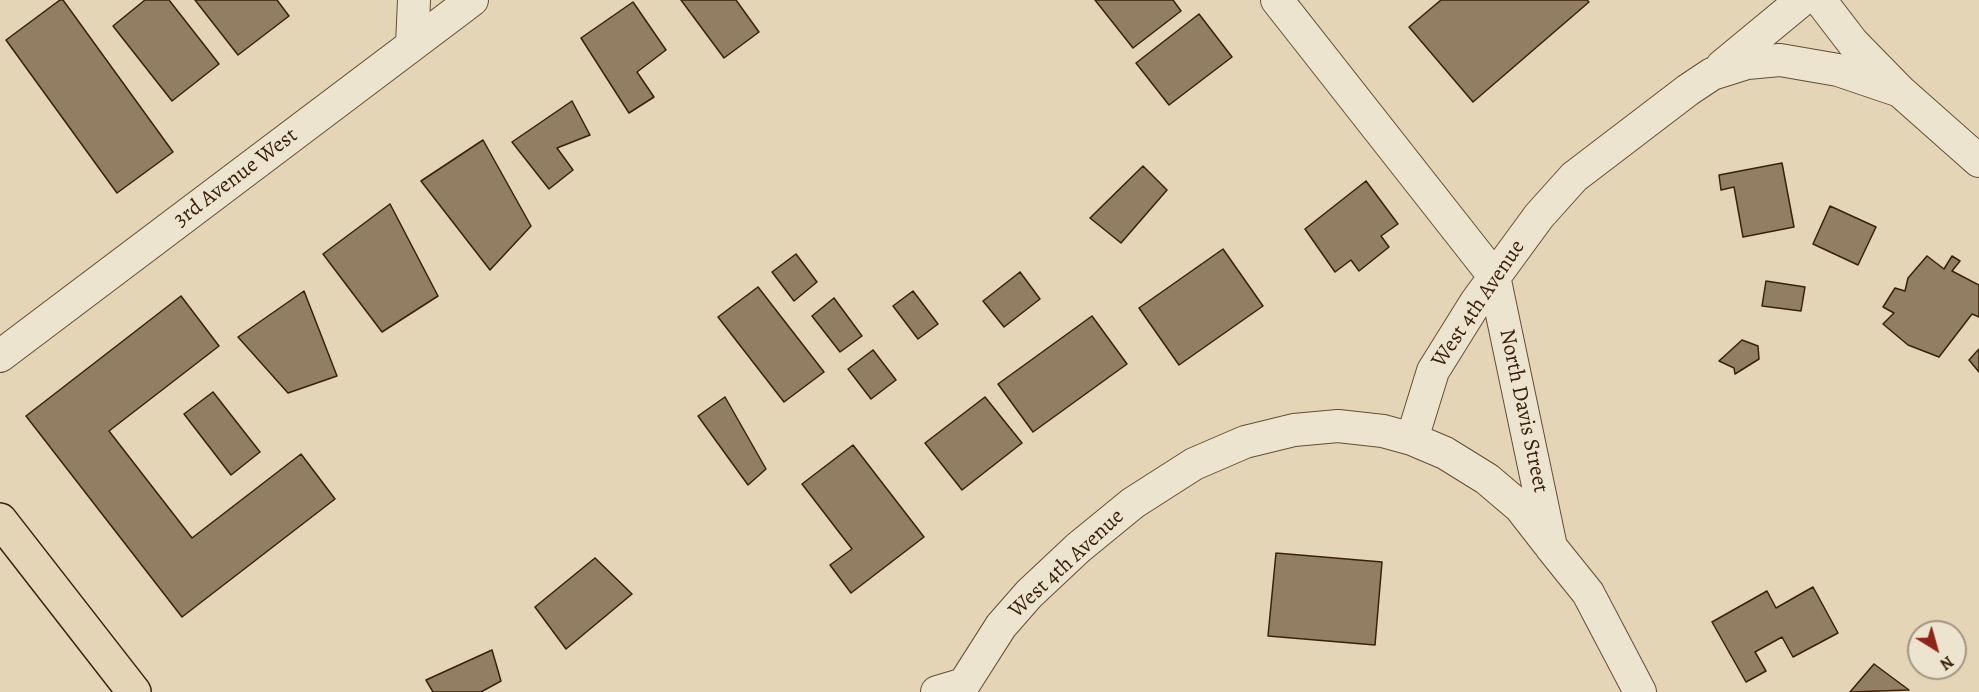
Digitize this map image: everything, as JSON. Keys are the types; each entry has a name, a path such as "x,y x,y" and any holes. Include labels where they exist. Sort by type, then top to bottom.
{"main road":[{"path":"0,520 134,692"}],"street":[{"path":"412,45 414,0"},
{"name":"3rd Avenue West","path":"0,356 472,0"},
{"name":"North Davis Street","path":"1276,0 1494,276 1551,547 1588,593 1640,692"},
{"name":"West 4th Avenue","path":"954,689 1001,626 1029,594 1078,548 1133,503 1194,464 1245,442 1294,430 1338,426 1383,431 1412,439 1433,371 1494,276 1539,216 1574,177 1712,74 1802,0"},
{"path":"1820,0 1853,43 1900,91 1979,161"},
{"name":"West 4th Avenue","path":"1712,74 1747,63 1780,60 1838,70 1900,91"},
{"path":"1935,123 1979,135"},
{"path":"1412,439 1446,453 1487,479 1520,507 1551,547"}],"building":[{"path":"63,0 173,152 117,193 6,40"},
{"path":"145,0 169,0 219,64 172,101 113,26"},
{"path":"195,0 277,0 289,16 238,55"},
{"path":"681,0 736,0 759,32 724,58"},
{"path":"1095,0 1173,0 1181,11 1133,48"},
{"path":"1441,0 1587,0 1589,2 1473,102 1409,27"},
{"path":"633,2 666,50 637,72 654,97 629,113 581,38"},
{"path":"1199,14 1232,57 1169,105 1136,63"},
{"path":"572,101 590,135 557,148 573,170 549,189 512,142"},
{"path":"483,140 531,226 490,270 421,181"},
{"path":"1782,163 1794,227 1743,237 1734,187 1721,190 1719,175"},
{"path":"1143,166 1167,190 1121,243 1090,218"},
{"path":"1366,181 1398,224 1381,236 1389,247 1359,271 1351,260 1335,272 1305,229"},
{"path":"390,204 438,296 382,332 323,254"},
{"path":"1830,206 1876,227 1858,265 1813,244"},
{"path":"1223,249 1263,306 1179,365 1139,308"},
{"path":"796,254 817,282 794,301 772,272"},
{"path":"1927,256 1944,269 1952,256 1960,261 1952,271 1979,285 1979,317 1972,314 1939,357 1908,345 1883,324 1894,313 1883,307 1895,288 1905,291 1908,278"},
{"path":"1020,272 1040,299 1004,327 983,301"},
{"path":"1766,281 1805,287 1801,311 1762,306"},
{"path":"758,287 824,372 784,402 718,317"},
{"path":"304,291 337,376 288,393 238,337"},
{"path":"913,291 938,324 918,339 893,306"},
{"path":"181,296 219,346 109,431 192,538 301,454 335,499 182,617 26,416"},
{"path":"834,298 862,336 840,352 812,316"},
{"path":"1092,316 1127,364 1033,432 998,384"},
{"path":"1742,340 1758,346 1759,359 1735,374 1734,368 1719,361"},
{"path":"1979,349 1979,372 1969,360"},
{"path":"873,350 896,380 871,399 848,369"},
{"path":"213,392 260,452 231,475 184,414"},
{"path":"725,397 766,469 748,485 698,416"},
{"path":"985,397 1022,443 962,490 925,443"},
{"path":"853,445 924,537 851,593 830,565 852,549 802,484"},
{"path":"1276,553 1382,562 1375,645 1268,636"},
{"path":"595,558 632,594 566,649 535,607"},
{"path":"1813,587 1838,633 1793,657 1782,637 1755,652 1766,671 1746,682 1712,622 1767,591 1776,608"},
{"path":"492,650 501,681 481,692 433,692 426,680"},
{"path":"1874,664 1909,690 1850,692"}]}
